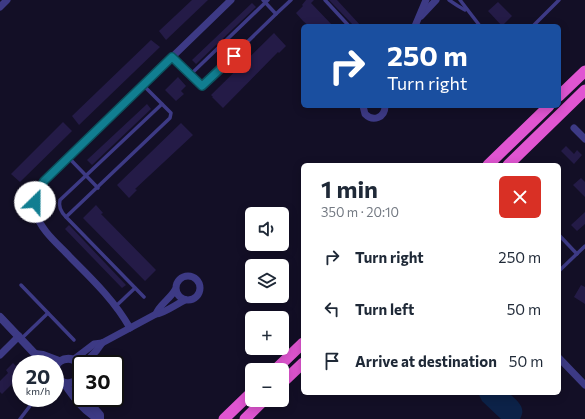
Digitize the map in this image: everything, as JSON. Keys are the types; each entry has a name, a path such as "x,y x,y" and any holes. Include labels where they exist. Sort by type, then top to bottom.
{"highway":[{"path":"561,94 585,71"},
{"path":"510,163 585,90"},
{"path":"490,163 547,108"},
{"path":"282,363 301,345"},
{"path":"289,376 301,365"},
{"path":"224,419 245,399"},
{"path":"245,419 257,407"}],"street":[{"path":"0,7 7,0"},
{"path":"130,328 116,306 50,236 39,221 35,202 44,181 232,0"},
{"path":"417,22 426,0"},
{"path":"417,22 436,0"},
{"path":"362,108 364,114 374,119 381,116 385,108"},
{"path":"574,128 585,139"},
{"path":"80,355 94,344 102,343 156,314 161,314 171,306 185,300 193,299 198,293 200,286 196,279 188,275 181,278 176,284 175,290 166,302 158,309 156,314"},
{"path":"175,290 178,296 185,300"},
{"path":"0,316 35,354 44,355"},
{"path":"0,355 20,338"},
{"path":"93,355 102,343"},
{"path":"561,360 585,385"},
{"path":"72,382 64,383 71,394 92,416 99,419 100,414 93,407"}],"lane":[{"path":"172,57 202,86 291,0"},
{"path":"325,0 348,24"},
{"path":"449,0 466,10"},
{"path":"460,0 466,10 478,24"},
{"path":"535,24 559,0"},
{"path":"190,75 266,1 276,14"},
{"path":"66,217 170,118 171,113 143,85"},
{"path":"144,296 66,217 61,211 59,205 60,200 162,104"},
{"path":"69,158 98,188"},
{"path":"561,237 577,254"},
{"path":"561,269 585,246"},
{"path":"20,285 74,340"},
{"path":"116,306 136,288"},
{"path":"20,338 48,313"},
{"path":"20,419 29,407"}],"water":[{"path":"479,395 511,395 520,404 522,408 522,415 520,419 501,419 482,401"}],"building":[{"path":"192,0 208,0 166,40 159,31"},
{"path":"306,0 314,0 311,3 331,24 307,24 296,13 303,6 302,5"},
{"path":"329,0 337,0 359,24 352,24"},
{"path":"498,2 512,16 504,24 500,24 488,11"},
{"path":"252,3 256,7 196,64 192,60"},
{"path":"274,33 286,46 279,53 278,52 223,108 211,95"},
{"path":"151,40 160,47 79,125 72,116"},
{"path":"178,77 186,86 181,91 184,94 176,101 165,90"},
{"path":"147,104 151,109 92,165 87,160"},
{"path":"63,122 72,131 20,182 11,174"},
{"path":"181,123 193,135 135,189 137,190 129,198 117,185"},
{"path":"566,146 574,154 577,150 582,155 574,164 561,151"},
{"path":"581,178 585,182 585,197 573,185"},
{"path":"96,205 103,213 101,214 156,270 145,281 83,218"},
{"path":"585,212 585,224 577,231 571,225"},
{"path":"69,225 126,285 122,288 65,229"},
{"path":"581,285 585,287 585,304 574,297"},
{"path":"12,364 12,384 2,394 0,392 0,381 8,373 6,370"}],"route":[{"path":"35,202 40,187 44,181 172,57 202,86 234,56"}]}
